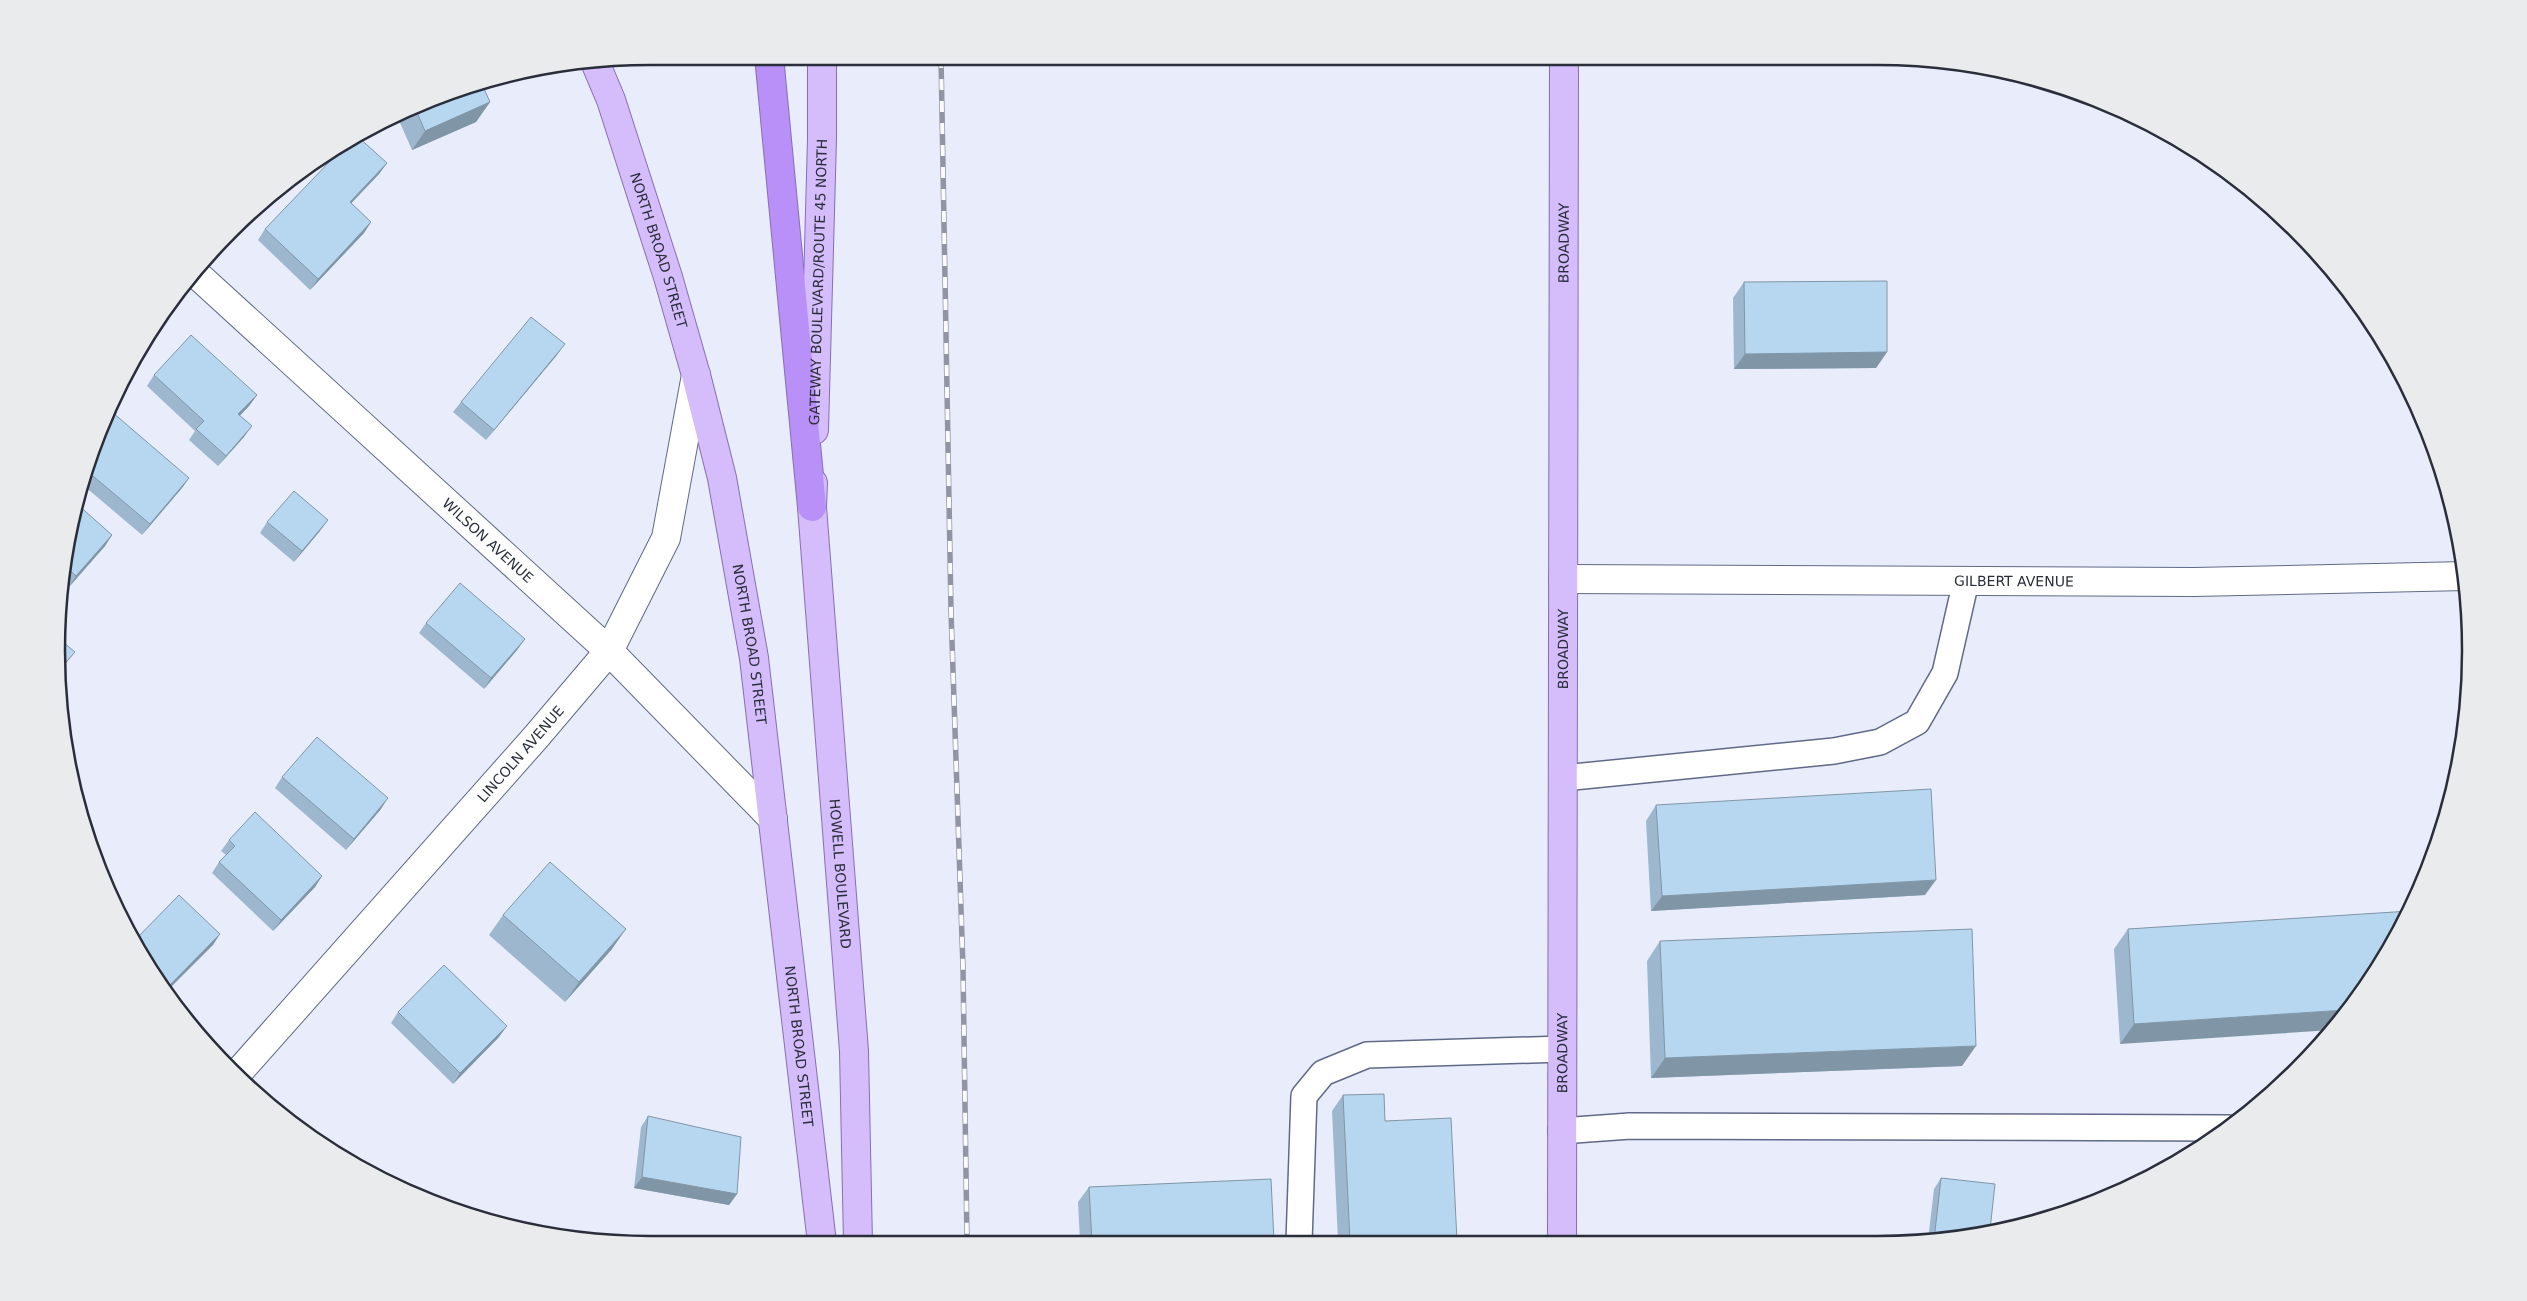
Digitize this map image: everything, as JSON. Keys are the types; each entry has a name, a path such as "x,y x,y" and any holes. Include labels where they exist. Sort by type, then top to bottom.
{"highway":[{"path":"770,65 812,508"}],"main road":[{"name":"GATEWAY BOULEVARD/ROUTE 45 NORTH","path":"812,508 822,140 822,65"},
{"name":"BROADWAY","path":"1562,1236 1564,65"},
{"name":"NORTH BROAD STREET","path":"597,68 611,100 668,277 696,375 722,478 752,649 821,1236"},
{"name":"HOWELL BOULEVARD","path":"812,508 854,1051 858,1236"}],"street":[{"name":"WILSON AVENUE","path":"200,277 609,651 773,819"},
{"name":"LINCOLN AVENUE","path":"241,1070 536,737 609,651 666,538 696,375"},
{"name":"GILBERT AVENUE","path":"1563,579 2194,582 2457,576"}],"lane":[{"path":"1563,778 1834,751 1880,742 1917,722 1945,673 1966,581"},
{"path":"1299,1236 1304,1096 1323,1073 1367,1055 1562,1049"},
{"path":"1561,1131 1630,1126 2215,1128"}],"building":[{"path":"484,89 490,102 425,131 418,114"},
{"path":"362,141 387,163 350,202 371,222 318,279 265,229 331,160 358,143"},
{"path":"1887,281 1887,352 1745,354 1744,282"},
{"path":"531,317 565,344 494,430 461,402"},
{"path":"191,335 257,395 238,414 252,426 226,456 196,429 204,421 154,375"},
{"path":"115,415 189,478 150,524 92,475"},
{"path":"294,491 328,520 302,551 267,522"},
{"path":"83,509 112,535 76,576 70,571"},
{"path":"460,583 525,639 491,678 426,623"},
{"path":"65,644 75,652 65,663"},
{"path":"317,737 388,798 354,839 282,777"},
{"path":"1931,789 1936,880 1662,896 1656,805"},
{"path":"255,812 322,876 281,920 219,862 235,846 229,840"},
{"path":"550,862 626,929 579,982 503,915"},
{"path":"179,895 220,934 170,985 139,936"},
{"path":"2401,912 2384,943 2338,1010 2134,1024 2128,929"},
{"path":"1972,929 1976,1046 1665,1058 1660,941"},
{"path":"444,965 507,1026 460,1073 398,1012"},
{"path":"1384,1094 1385,1121 1451,1118 1457,1236 1350,1236 1343,1095"},
{"path":"648,1116 741,1137 737,1194 642,1177"},
{"path":"1941,1178 1995,1184 1991,1225 1935,1233"},
{"path":"1271,1179 1274,1236 1092,1236 1089,1187"}],"railway":[{"path":"941,65 951,611 963,968 967,1236"}]}
